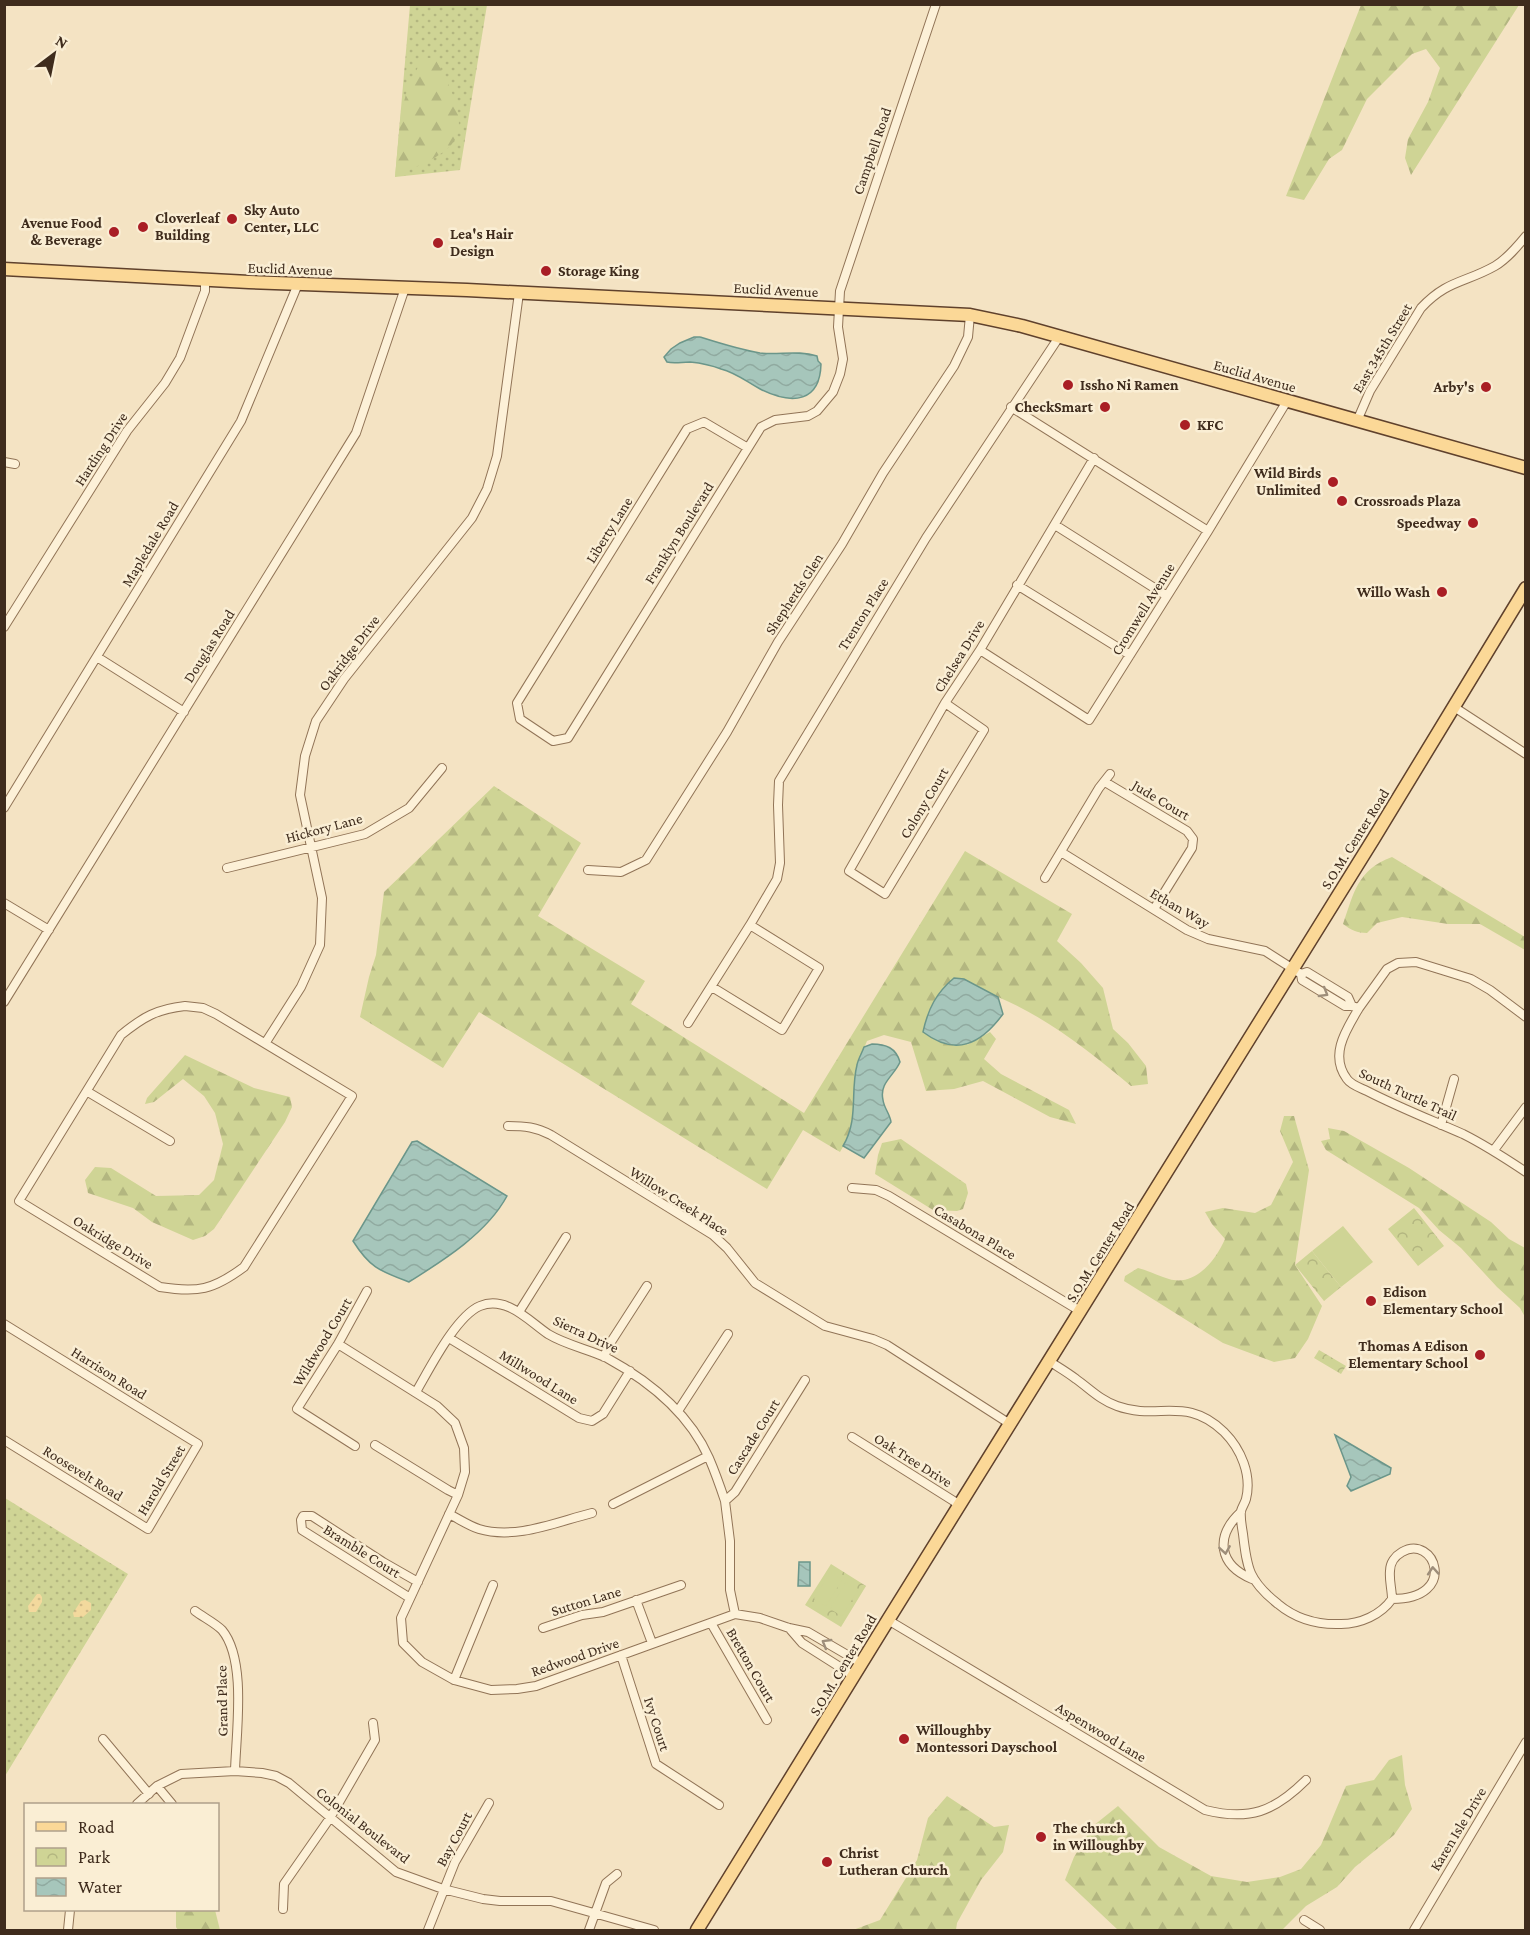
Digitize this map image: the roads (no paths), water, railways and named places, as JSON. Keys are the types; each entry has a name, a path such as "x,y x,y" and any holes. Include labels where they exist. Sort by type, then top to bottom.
{"main road":[{"name":"Euclid Avenue","path":"4,269 970,315 1022,326 1526,468"},
{"name":"S.O.M. Center Road","path":"697,1930 1080,1311 1296,971 1526,588"}],"street":[{"name":"Campbell Road","path":"838,308 840,291 936,4"},
{"name":"East 345th Street","path":"1357,420 1370,391 1426,303 1439,291 1454,282 1495,266 1526,236"},
{"name":"Harding Drive","path":"4,627 127,431 165,383 178,362 205,291 205,280"},
{"name":"Mapledale Road","path":"4,808 241,421 298,284"},
{"name":"Douglas Road","path":"4,1002 356,433 405,288"},
{"name":"Oakridge Drive","path":"266,1042 301,987 320,945 322,898 300,795 305,756 316,721 344,679 472,518 487,489 498,456 519,293"},
{"name":"Franklyn Boulevard","path":"517,704 520,719 553,741 568,738 761,427 775,420 808,416 818,411 833,392 843,359 838,327 838,308"},
{"name":"Shepherds Glen","path":"588,870 621,872 645,862 727,732 778,642 842,544 883,473 954,366 968,337 970,315"},
{"name":"Trenton Place","path":"688,1023 777,879 780,863 779,781 914,558 1059,337"},
{"name":"Cromwell Avenue","path":"980,650 1089,720 1287,401"},
{"path":"1011,407 1208,531"},
{"name":"Liberty Lane","path":"517,704 687,429 704,422 748,448"},
{"name":"Chelsea Drive","path":"849,871 945,703 980,650 1094,458"},
{"path":"4,462 15,465"},
{"path":"1055,525 1167,596"},
{"path":"1017,585 1130,655"},
{"path":"97,657 184,712"},
{"name":"Colony Court","path":"849,871 885,894 984,730 945,703"},
{"path":"1454,707 1526,754"},
{"name":"Hickory Lane","path":"227,868 365,834 409,808 442,768"},
{"path":"1045,878 1110,774"},
{"name":"Jude Court","path":"1105,782 1188,831 1193,839 1192,848 1154,909"},
{"name":"Ethan Way","path":"1061,852 1187,930 1208,939 1265,951 1296,971 1307,972 1340,992 1348,997 1356,1007"},
{"path":"4,903 49,930"},
{"path":"712,987 782,1030 819,968 750,925"},
{"path":"1356,1007 1387,969 1398,963 1416,962 1471,979 1526,1017"},
{"name":"Oakridge Drive","path":"185,1006 203,1008 266,1042 352,1096 244,1267 229,1278 200,1290 182,1291 160,1287 19,1201 122,1035 141,1018 165,1008 185,1006"},
{"name":"South Turtle Trail","path":"1356,1007 1340,1046 1340,1064 1348,1081 1405,1110 1494,1150 1526,1172"},
{"path":"1441,1125 1454,1079"},
{"path":"88,1092 170,1142"},
{"path":"1494,1150 1526,1107"},
{"name":"Willow Creek Place","path":"508,1126 539,1128 551,1135 713,1235 727,1248 755,1283 825,1326 887,1345 1010,1424"},
{"name":"Casabona Place","path":"852,1188 876,1190 890,1196 1080,1311"},
{"path":"519,1312 566,1237"},
{"path":"604,1357 609,1345 646,1286"},
{"name":"Wildwood Court","path":"355,1446 297,1409 338,1344 367,1291"},
{"name":"Sierra Drive","path":"416,1392 468,1312 483,1305 501,1304 519,1312 550,1335 604,1357 655,1388 694,1431 708,1456 725,1500"},
{"name":"Harrison Road","path":"4,1324 198,1444"},
{"path":"678,1411 728,1334"},
{"name":"Millwood Lane","path":"449,1338 579,1418 592,1421 603,1414 630,1371"},
{"path":"338,1344 437,1406 455,1423 464,1448 465,1472 458,1495 418,1582"},
{"path":"1049,1361 1111,1404 1136,1411 1178,1409 1214,1424 1233,1442 1245,1464 1247,1493 1241,1512 1244,1548 1252,1579"},
{"name":"Cascade Court","path":"725,1500 735,1492 805,1380"},
{"name":"Oak Tree Drive","path":"852,1437 960,1505"},
{"name":"Roosevelt Road","path":"4,1440 148,1529"},
{"name":"Harold Street","path":"148,1529 198,1444"},
{"path":"375,1445 458,1495"},
{"path":"613,1504 708,1456"},
{"path":"725,1500 730,1541 730,1590 735,1614 760,1618 808,1632 861,1663"},
{"path":"1241,1512 1228,1527 1224,1539 1224,1552 1234,1569 1252,1579 1288,1612 1321,1624 1345,1624 1367,1619 1383,1610 1392,1599 1419,1594 1431,1585 1436,1570 1432,1559 1427,1554 1415,1548 1408,1549 1393,1560 1390,1571 1392,1599"},
{"path":"450,1514 477,1528 500,1533 514,1533 592,1513"},
{"name":"Bramble Court","path":"410,1598 302,1530 303,1516 312,1516 418,1582"},
{"name":"Redwood Drive","path":"418,1582 401,1618 403,1643 422,1662 454,1680 491,1690 536,1686 735,1614"},
{"path":"454,1680 493,1585"},
{"name":"Sutton Lane","path":"543,1628 582,1615 603,1612 681,1585"},
{"name":"Sutton Lane","path":"636,1600 652,1643"},
{"name":"Grand Place","path":"195,1611 221,1630 233,1651 238,1676 235,1771"},
{"name":"Aspenwood Lane","path":"888,1620 1204,1810 1224,1815 1244,1816 1268,1810 1288,1798 1306,1780"},
{"name":"Bretton Court","path":"711,1623 767,1720"},
{"path":"789,1628 802,1642 854,1676"},
{"name":"Ivy Court","path":"621,1655 656,1764 718,1805"},
{"path":"283,1909 284,1884 330,1818 375,1740 373,1724"},
{"path":"103,1739 149,1794"},
{"name":"Karen Isle Drive","path":"1414,1930 1526,1742"},
{"name":"Colonial Boulevard","path":"138,1803 157,1786 181,1773 235,1771 276,1776 289,1783 396,1872 443,1889 492,1900 551,1901 654,1930"},
{"path":"157,1786 171,1803"},
{"name":"Bay Court","path":"428,1930 455,1862 489,1803"},
{"path":"589,1930 606,1883 617,1874"},
{"path":"68,1930 70,1911"},
{"path":"1304,1920 1320,1930"}],"water":[{"path":"694,337 760,353 803,353 817,356 821,364 816,386 803,397 784,398 713,366 690,362 667,362 664,357 671,349"},
{"path":"954,978 964,979 998,997 1003,1014 986,1033 967,1044 946,1044 923,1032 934,1002"},
{"path":"872,1044 890,1048 896,1053 900,1062 885,1084 882,1094 891,1122 864,1158 843,1146 853,1116 855,1075 858,1063 864,1047"},
{"path":"417,1141 507,1196 488,1222 464,1245 409,1282 376,1267 353,1241 412,1142"},
{"path":"1335,1435 1391,1468 1390,1474 1351,1491 1347,1486 1351,1477"},
{"path":"799,1562 810,1562 810,1586 798,1586"}],"place":[{"name":"Sky Auto Center, LLC","path":"232,219"},
{"name":"Cloverleaf Building","path":"143,227"},
{"name":"Avenue Food & Beverage","path":"114,232"},
{"name":"Lea's Hair Design","path":"438,243"},
{"name":"Storage King","path":"546,271"},
{"name":"Issho Ni Ramen","path":"1068,385"},
{"name":"Arby's","path":"1486,387"},
{"name":"CheckSmart","path":"1105,407"},
{"name":"KFC","path":"1185,425"},
{"name":"Wild Birds Unlimited","path":"1333,482"},
{"name":"Crossroads Plaza","path":"1342,501"},
{"name":"Speedway","path":"1473,523"},
{"name":"Willo Wash","path":"1442,592"},
{"name":"Edison Elementary School","path":"1371,1301"},
{"name":"Thomas A Edison Elementary School","path":"1480,1355"},
{"name":"Willoughby Montessori Dayschool","path":"904,1739"},
{"name":"The church in Willoughby","path":"1041,1837"},
{"name":"Christ Lutheran Church","path":"827,1862"}]}
